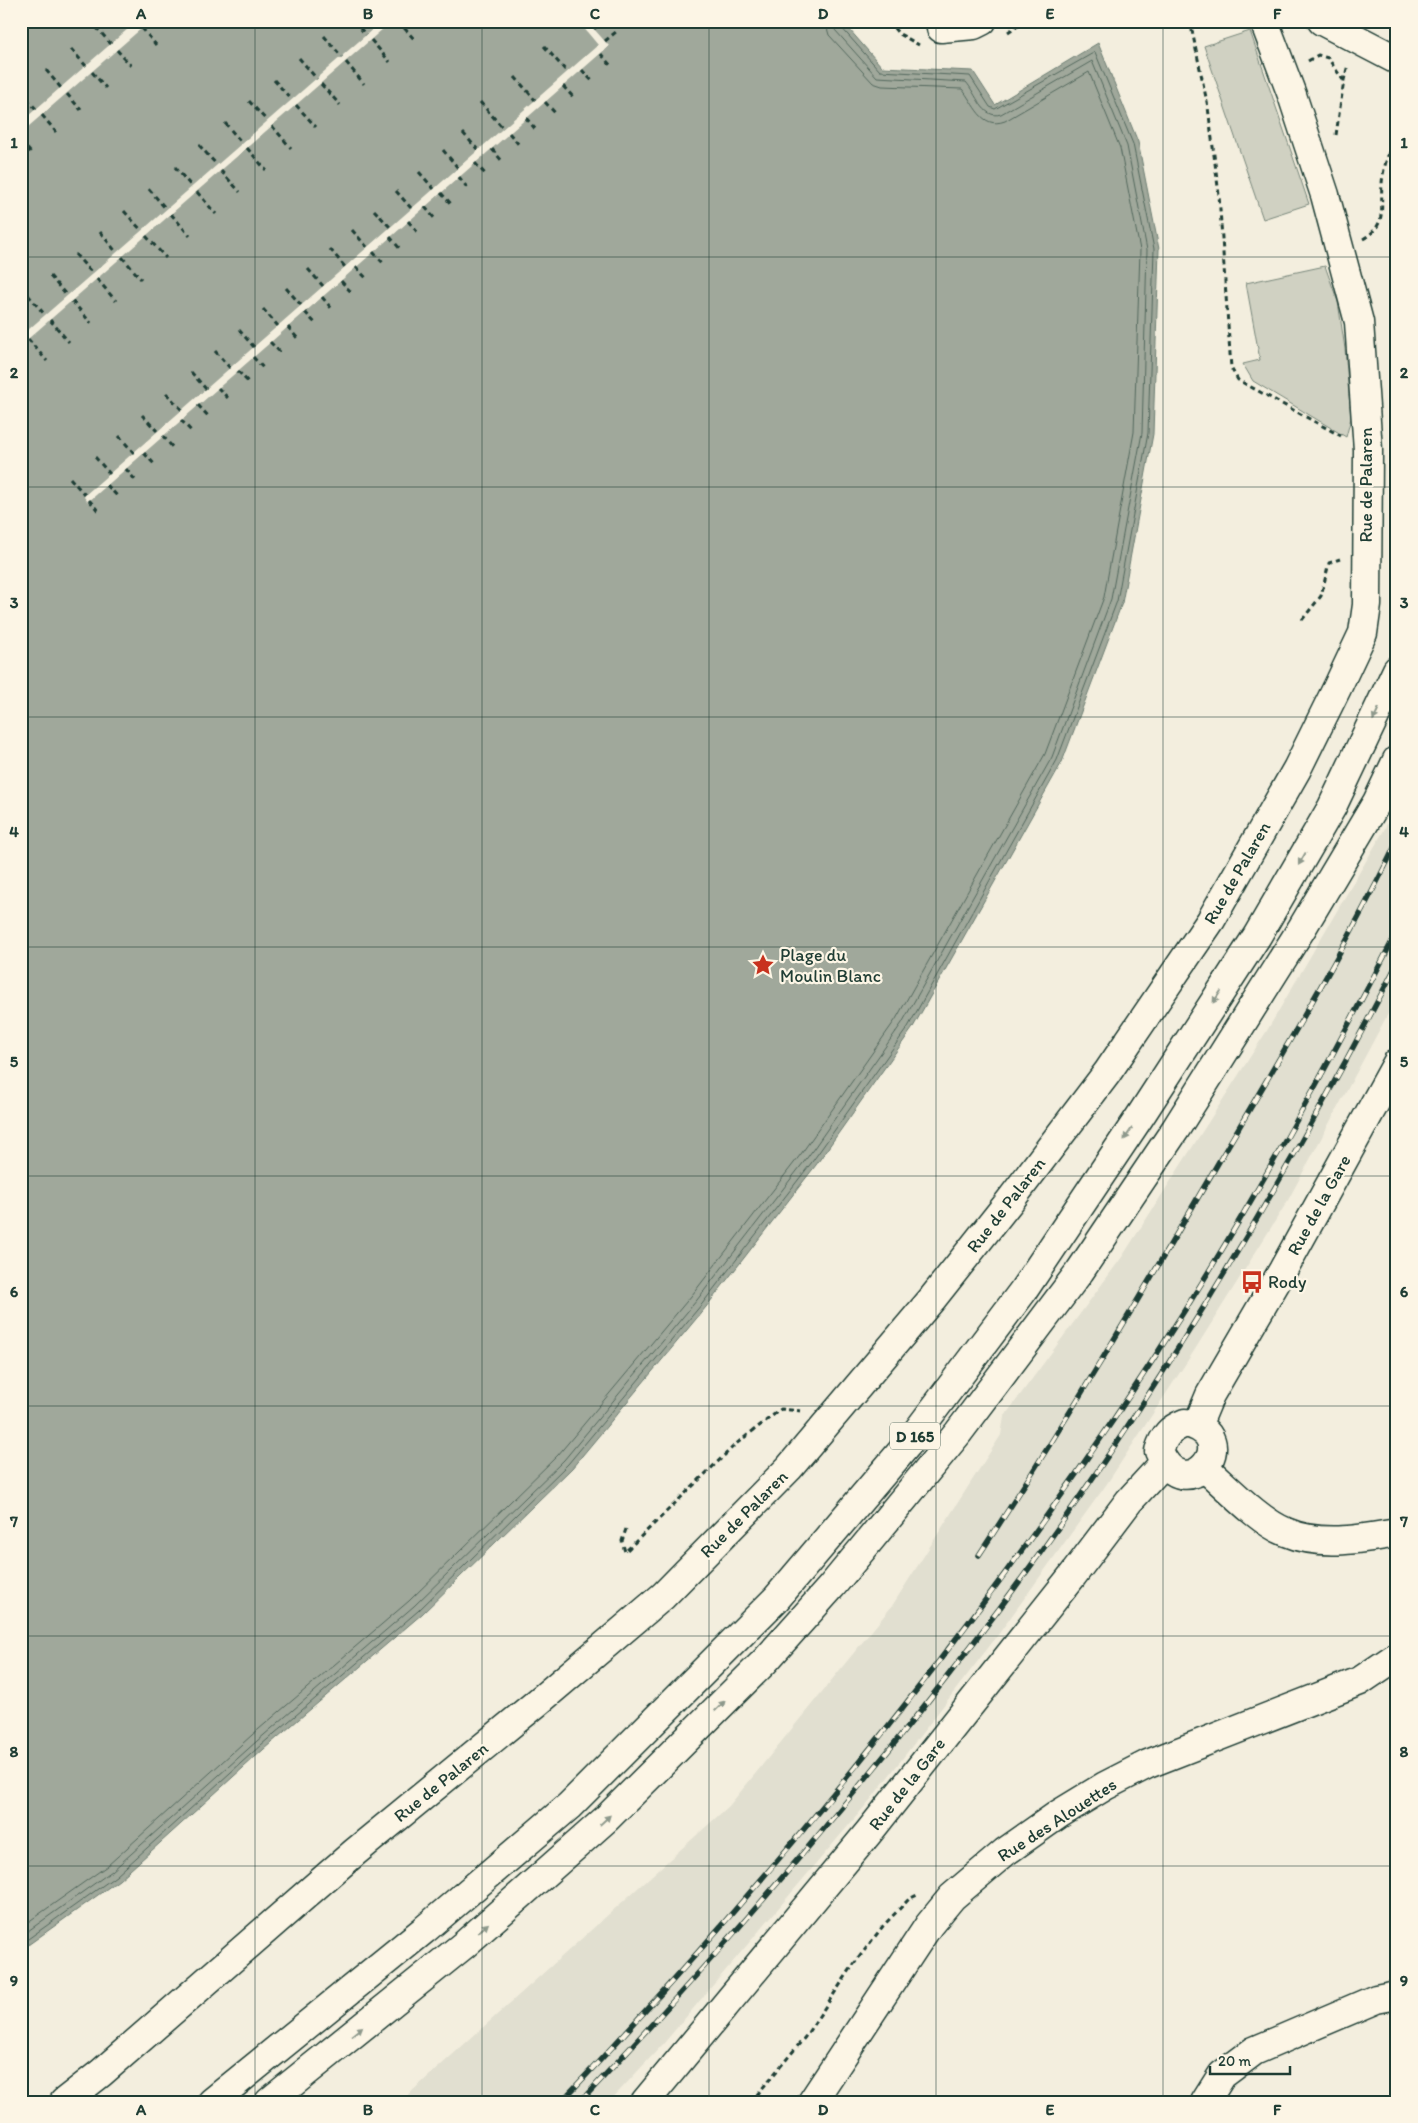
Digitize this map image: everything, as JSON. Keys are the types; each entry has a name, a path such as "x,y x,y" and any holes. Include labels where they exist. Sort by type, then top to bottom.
{"main road":[{"path":"958,21 941,28 974,26 982,21"},
{"name":"Rue de Palaren","path":"64,2102 101,2073 355,1852 538,1702 663,1596 789,1468 838,1412 985,1232 1106,1073 1211,920 1297,769 1363,633 1367,605 1368,450 1359,322 1325,195 1292,95 1264,21"},
{"path":"1322,21 1397,60"},
{"name":"D 165","path":"212,2102 424,1930 569,1806 776,1599 907,1445 1023,1291 1139,1118 1257,936 1332,806 1397,670"},
{"name":"D 165","path":"269,2102 465,1944 606,1820 765,1661 838,1578 958,1434 1080,1271 1175,1130 1302,928 1378,802 1397,760"},
{"name":"Rue de la Gare","path":"1197,1426 1210,1395 1283,1270 1397,1063"},
{"path":"1185,1423 1197,1426 1208,1434 1213,1444 1212,1457 1205,1468 1195,1474 1183,1474 1173,1471 1164,1463 1159,1451 1163,1440 1171,1429 1185,1423"},
{"name":"Rue de la Gare","path":"644,2102 869,1832 1067,1583 1129,1501 1164,1463"},
{"path":"1205,1468 1266,1520 1286,1532 1330,1541 1360,1539 1397,1533"},
{"name":"Rue des Alouettes","path":"812,2102 929,1925 952,1897 1005,1852 1059,1814 1148,1764 1360,1681 1397,1656"},
{"path":"1204,2102 1222,2075 1254,2051 1376,1998 1397,1995"},
{"path":"284,2102 319,2061"},
{"path":"199,2102 262,2062"}],"path":[{"path":"354,21 366,35"},
{"path":"398,21 415,40"},
{"path":"594,29 603,21"},
{"path":"1190,21 1208,107 1219,195 1231,368 1238,380 1368,450"},
{"path":"96,27 111,44"},
{"path":"142,28 156,45"},
{"path":"605,41 617,31"},
{"path":"324,36 342,57"},
{"path":"371,40 390,62"},
{"path":"1337,142 1336,133 1344,80 1357,40"},
{"path":"544,46 567,72"},
{"path":"71,49 86,66"},
{"path":"117,50 131,66"},
{"path":"600,54 611,66"},
{"path":"1292,95 1306,63 1318,55 1328,58 1344,80"},
{"path":"299,58 317,79"},
{"path":"346,62 364,84"},
{"path":"46,70 61,88"},
{"path":"582,70 593,82"},
{"path":"92,72 106,88"},
{"path":"515,77 535,100"},
{"path":"274,80 292,100"},
{"path":"321,84 340,105"},
{"path":"563,86 574,98"},
{"path":"21,92 36,109"},
{"path":"67,94 81,110"},
{"path":"249,101 267,121"},
{"path":"480,102 503,128"},
{"path":"545,102 556,114"},
{"path":"296,105 316,127"},
{"path":"42,115 56,132"},
{"path":"526,118 537,131"},
{"path":"225,123 242,143"},
{"path":"272,126 291,148"},
{"path":"463,132 478,150"},
{"path":"1338,248 1365,238 1378,228 1383,209 1382,184 1388,153 1397,132"},
{"path":"509,133 520,146"},
{"path":"21,142 32,154"},
{"path":"199,145 217,165"},
{"path":"247,148 266,170"},
{"path":"492,149 502,161"},
{"path":"443,150 458,168"},
{"path":"475,163 486,175"},
{"path":"175,167 192,187"},
{"path":"221,170 240,192"},
{"path":"418,172 434,189"},
{"path":"459,178 469,190"},
{"path":"149,189 166,210"},
{"path":"396,191 411,208"},
{"path":"197,192 216,214"},
{"path":"441,193 452,205"},
{"path":"425,207 436,219"},
{"path":"374,210 390,228"},
{"path":"124,211 142,231"},
{"path":"171,214 190,236"},
{"path":"408,222 419,234"},
{"path":"352,230 367,247"},
{"path":"100,232 117,253"},
{"path":"146,236 166,258"},
{"path":"390,238 401,250"},
{"path":"330,250 345,267"},
{"path":"373,252 384,264"},
{"path":"75,254 92,274"},
{"path":"122,257 141,279"},
{"path":"356,267 366,278"},
{"path":"308,269 323,286"},
{"path":"50,276 67,296"},
{"path":"97,279 116,301"},
{"path":"341,281 351,292"},
{"path":"286,288 301,305"},
{"path":"28,295 45,315"},
{"path":"322,297 332,309"},
{"path":"72,301 91,323"},
{"path":"263,309 278,326"},
{"path":"305,312 315,323"},
{"path":"50,320 69,342"},
{"path":"288,327 298,339"},
{"path":"239,330 254,347"},
{"path":"28,339 47,361"},
{"path":"270,342 281,353"},
{"path":"215,351 230,368"},
{"path":"253,357 264,369"},
{"path":"238,371 248,382"},
{"path":"191,372 206,389"},
{"path":"218,388 229,399"},
{"path":"166,394 182,410"},
{"path":"198,405 209,417"},
{"path":"142,415 158,432"},
{"path":"182,420 192,432"},
{"path":"119,436 134,452"},
{"path":"163,436 173,448"},
{"path":"144,453 155,464"},
{"path":"94,457 110,474"},
{"path":"126,469 136,481"},
{"path":"70,478 85,495"},
{"path":"107,485 118,497"},
{"path":"89,500 100,513"},
{"path":"1302,620 1321,596 1329,563 1342,558"},
{"path":"626,1530 622,1541 625,1552 736,1444 781,1409 838,1412"},
{"path":"751,2102 805,2037 854,1964 883,1926 909,1900 920,1893"}],"shaded area":[{"path":"1250,31 1309,204 1263,219 1204,46"},
{"path":"1325,266 1338,302 1345,349 1351,418 1346,437 1253,381 1243,364 1260,360 1246,283"},
{"path":"1397,804 1397,997 1287,1202 1194,1351 1106,1485 995,1639 871,1799 664,2043 609,2102 400,2102 729,1806 892,1606 1001,1435 1004,1417 1122,1257 1268,1029 1383,832"}],"water":[{"path":"21,21 842,21 882,67 973,71 995,105 1098,43 1138,142 1159,249 1153,434 1122,603 1062,762 912,1029 816,1165 706,1307 572,1468 422,1614 264,1749 119,1880 21,1950"}],"pier":[{"path":"137,21 150,21 21,133 21,122"},
{"path":"382,21 392,21 21,345 21,336"},
{"path":"578,21 587,21 609,46 88,502 84,497 85,495 598,45"}],"railway":[{"path":"979,1555 1133,1308 1290,1041 1377,883 1397,842"},
{"path":"561,2102 732,1914 814,1817 894,1719 1047,1516 1119,1412 1188,1305 1243,1214 1296,1121 1397,932"},
{"path":"580,2102 682,1992 830,1822 925,1705 1031,1566 1145,1400 1199,1315 1301,1141 1397,964"}],"place":[{"name":"Plage du Moulin Blanc","path":"763,965"},
{"name":"Rody","path":"1252,1282"}]}
